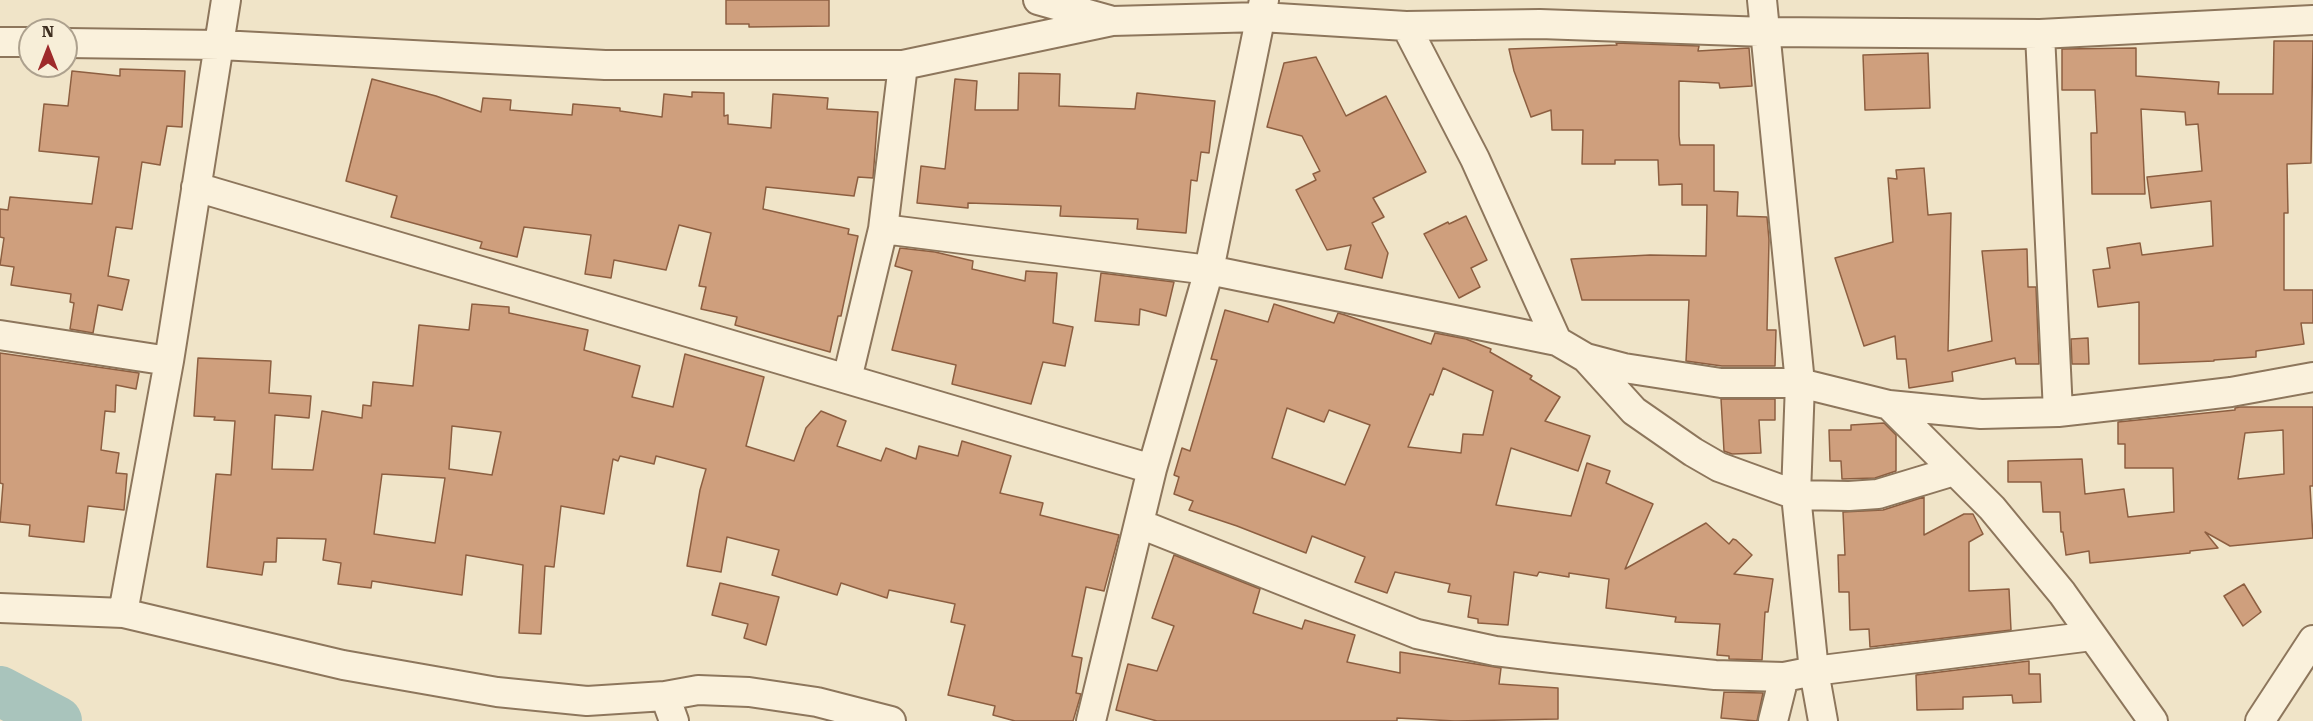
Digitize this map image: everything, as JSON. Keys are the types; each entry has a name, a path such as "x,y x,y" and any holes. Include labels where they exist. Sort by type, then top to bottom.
{"street":[{"path":"123,613 169,361 226,0"},
{"path":"1038,0 1112,21"},
{"path":"1762,0 1800,383 1796,495 1814,671 1823,721"},
{"path":"78,43 220,45 605,65 903,65 1112,21 1263,8 1406,26 1539,12 1766,32 2040,34 2313,20"},
{"path":"1090,721 1152,469 1209,270 1263,8"},
{"path":"1406,26 1475,159 1557,341"},
{"path":"2040,34 2058,412"},
{"path":"0,42 18,42"},
{"path":"847,379 883,229 903,65"},
{"path":"196,187 1152,469"},
{"path":"883,229 1209,270 1557,341 1586,358 1624,368 1721,383 1800,383 1888,405 1981,414 2058,412 2231,392 2313,377"},
{"path":"0,335 169,361"},
{"path":"1586,358 1634,411 1693,452 1719,467 1796,495 1878,494 1954,471"},
{"path":"1888,405 1992,508 2062,594 2153,721"},
{"path":"1140,524 1417,634 1495,651 1552,658 1715,675 1784,677 1814,671 2092,636"},
{"path":"0,608 123,613 343,665 497,692 669,709 698,690 749,692 817,702 891,721"},
{"path":"2260,721 2313,640"},
{"path":"1773,721 1784,677"}],"building":[{"path":"726,0 829,0 829,26 749,27 749,24 726,24"},
{"path":"2274,41 2313,41 2311,163 2287,164 2288,213 2284,213 2284,290 2313,290 2313,323 2301,323 2304,344 2256,351 2256,357 2139,364 2139,302 2098,307 2093,270 2110,268 2107,248 2140,243 2142,255 2213,246 2211,201 2151,208 2147,177 2202,171 2198,124 2186,125 2185,112 2141,109 2145,194 2092,194 2091,133 2097,133 2095,90 2062,90 2062,49 2136,48 2136,76 2219,82 2218,94 2273,94"},
{"path":"1616,43 1699,46 1698,51 1749,48 1752,86 1720,88 1719,83 1679,81 1679,136 1680,145 1714,145 1714,191 1738,192 1737,216 1767,217 1769,240 1767,330 1776,330 1775,366 1722,366 1686,361 1689,300 1582,300 1571,259 1650,255 1706,256 1707,205 1682,205 1682,184 1659,185 1658,160 1615,160 1615,164 1582,164 1583,130 1552,130 1551,110 1531,117 1514,71 1509,49 1617,45"},
{"path":"1928,53 1930,108 1865,110 1863,55"},
{"path":"1316,57 1346,116 1386,96 1426,172 1373,198 1384,217 1372,223 1388,253 1382,278 1345,269 1351,245 1327,250 1296,190 1316,180 1313,174 1320,171 1302,136 1267,127 1284,63"},
{"path":"120,69 185,71 182,127 167,126 160,165 142,162 132,229 116,227 108,276 129,280 122,310 98,305 93,333 70,329 74,303 70,302 71,294 11,285 14,267 0,265 4,238 0,237 0,209 8,210 10,197 92,204 99,157 39,151 44,104 68,106 71,78 78,78 78,72 120,76"},
{"path":"1019,73 1060,74 1059,106 1135,109 1137,93 1215,101 1209,153 1201,152 1197,181 1191,180 1186,233 1137,229 1138,219 1060,216 1061,206 968,203 968,208 917,203 921,166 945,169 955,79 977,81 975,110 1018,110"},
{"path":"372,79 436,96 481,112 483,98 511,100 510,110 572,115 573,104 620,108 620,111 662,117 664,94 692,97 692,92 724,93 724,116 728,115 728,124 771,128 773,94 828,98 827,109 878,112 873,178 858,177 854,196 766,187 763,209 849,229 848,234 858,236 841,316 838,316 830,352 735,325 737,317 701,309 706,287 699,286 711,233 679,225 666,270 614,260 611,278 585,274 591,235 524,227 517,257 480,248 482,242 391,217 397,196 346,181"},
{"path":"1924,168 1928,215 1951,213 1948,351 1992,341 1982,251 2027,249 2028,287 2036,287 2039,364 2016,364 2015,358 1952,372 1953,381 1909,388 1906,359 1897,359 1895,336 1864,346 1835,258 1893,242 1888,178 1897,179 1896,170"},
{"path":"1466,216 1487,260 1471,268 1480,287 1459,298 1424,234"},
{"path":"900,248 935,252 973,261 972,269 1025,281 1026,271 1057,273 1053,323 1073,327 1065,366 1043,362 1031,404 952,384 956,365 892,350 912,271 895,266"},
{"path":"1101,273 1174,282 1166,316 1140,309 1139,325 1095,321"},
{"path":"472,304 509,307 509,313 588,330 584,350 640,366 632,397 673,407 685,354 764,377 746,446 794,461 806,428 821,411 846,421 837,446 881,461 886,448 916,459 919,446 958,456 962,441 1011,456 1000,493 1043,503 1040,515 1119,535 1104,591 1086,587 1072,656 1082,658 1076,693 1081,694 1073,721 1015,721 993,715 995,706 948,695 965,625 951,622 955,604 889,590 887,598 841,583 837,595 772,575 779,550 727,537 721,572 687,566 700,490 706,469 656,456 654,464 620,456 618,461 613,459 604,514 561,506 554,567 545,566 541,634 519,633 523,565 466,555 462,595 372,581 371,588 338,584 341,563 323,560 326,539 277,538 276,562 264,562 262,575 207,567 216,474 231,475 235,421 194,416 198,358 271,361 269,393 311,396 309,418 275,415 272,469 313,470 322,411 362,418 363,405 371,406 373,382 413,386 419,325 469,330","holes":["452,426 501,432 492,475 449,469","382,474 445,478 435,543 374,534"]},
{"path":"1274,304 1334,323 1338,313 1431,344 1435,333 1466,339 1491,349 1490,352 1532,376 1530,379 1560,397 1545,421 1590,436 1578,471 1511,448 1496,505 1571,516 1587,463 1610,471 1606,483 1653,504 1625,569 1706,523 1729,544 1733,539 1736,540 1752,555 1734,574 1773,579 1768,612 1765,612 1762,660 1729,659 1729,656 1717,655 1720,624 1675,622 1676,617 1606,608 1609,579 1569,573 1569,577 1539,572 1537,576 1514,572 1508,625 1478,623 1478,619 1468,617 1471,596 1448,592 1450,584 1395,572 1387,593 1355,582 1365,557 1312,536 1306,553 1189,510 1193,501 1174,494 1179,477 1174,475 1182,448 1190,451 1217,360 1211,359 1225,310 1268,322","holes":["1443,368 1493,391 1483,435 1463,434 1461,453 1408,447","1287,408 1324,422 1329,410 1370,425 1345,485 1272,458"]},
{"path":"2088,338 2089,364 2072,364 2071,339"},
{"path":"0,353 139,373 136,389 116,385 115,412 105,411 101,450 119,453 116,473 127,474 124,510 88,506 84,542 29,536 30,525 0,522 3,484 0,483"},
{"path":"1721,399 1775,399 1775,420 1759,420 1761,453 1732,454 1724,451"},
{"path":"2313,407 2313,486 2310,486 2313,538 2230,546 2205,532 2218,548 2090,563 2089,551 2066,555 2060,512 2043,512 2041,482 2008,482 2008,461 2082,459 2085,494 2124,489 2128,517 2174,512 2173,468 2125,468 2125,444 2118,444 2118,422 2235,410 2235,408","holes":["2283,430 2284,474 2238,479 2245,433"]},
{"path":"1884,423 1896,435 1896,471 1875,478 1842,479 1841,461 1830,461 1829,430 1851,430 1851,425"},
{"path":"1924,497 1924,535 1964,514 1973,514 1983,534 1969,542 1969,591 2009,589 2011,630 1870,647 1869,629 1850,630 1849,592 1839,592 1838,555 1845,555 1843,512 1883,510"},
{"path":"1174,555 1260,589 1253,613 1302,629 1305,620 1355,635 1347,662 1400,673 1400,652 1501,668 1499,684 1558,688 1558,719 1455,721 1397,718 1397,721 1157,721 1116,710 1128,664 1157,671 1174,626 1152,618"},
{"path":"720,583 779,597 766,645 744,638 748,624 712,615"},
{"path":"2244,584 2261,612 2243,626 2224,596"},
{"path":"2029,661 2029,674 2040,674 2041,702 2013,703 2012,695 1963,697 1963,709 1917,710 1916,675"},
{"path":"1724,692 1763,693 1757,721 1721,718"}],"waterway":[{"path":"0,691 57,721"}]}
